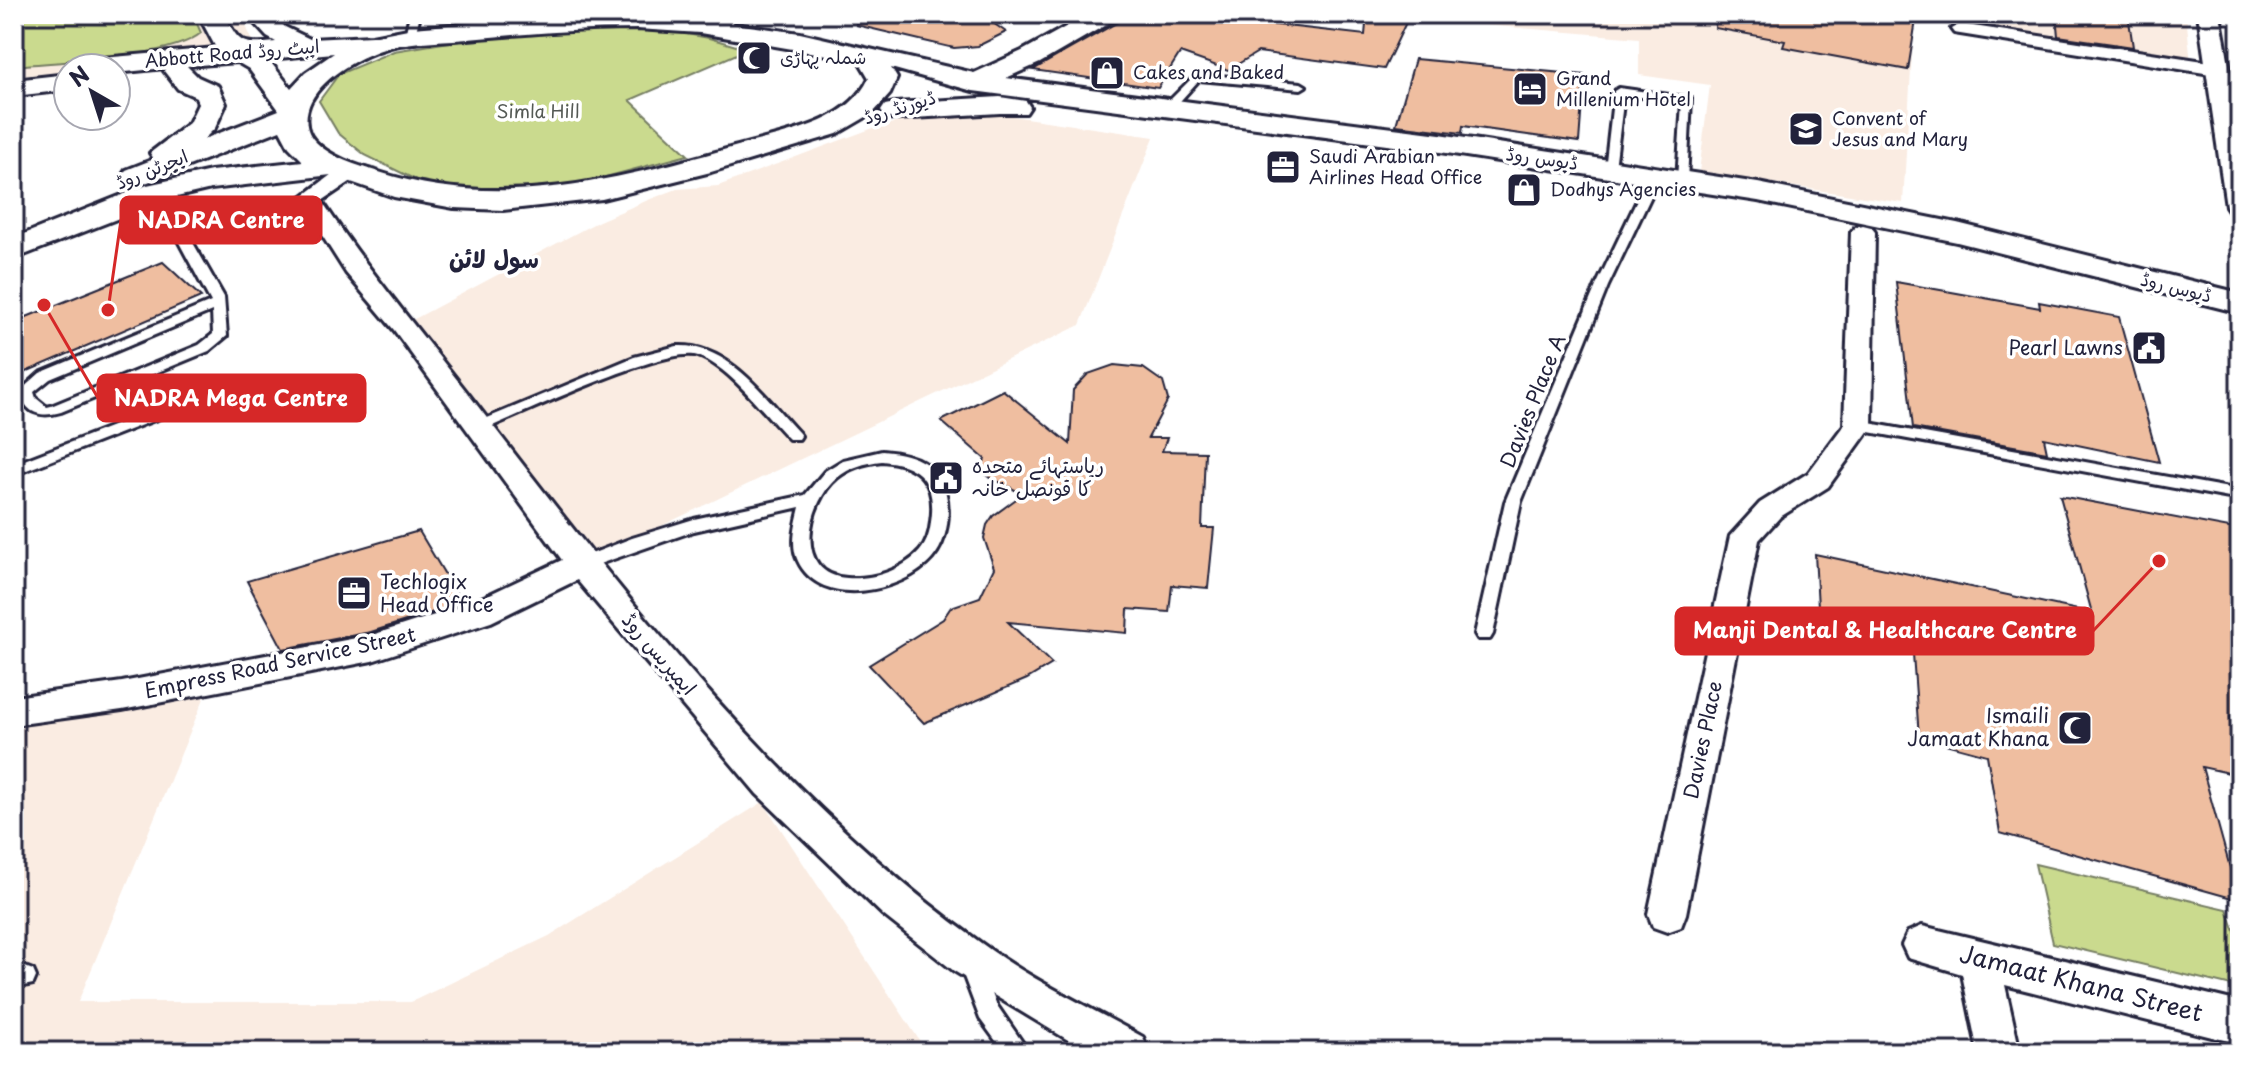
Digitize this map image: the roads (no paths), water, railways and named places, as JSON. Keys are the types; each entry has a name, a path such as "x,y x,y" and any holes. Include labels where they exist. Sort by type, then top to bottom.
{"main road":[{"path":"1000,105 980,95 977,64 991,54 1073,14"},
{"name":"ڈیورنڈ روڈ","path":"821,131 895,111 977,81 1031,57 1107,14"},
{"path":"261,17 276,32 307,48"},
{"path":"292,112 303,91 335,63 403,30 613,22 729,22 869,55 991,54"},
{"name":"Abbott Road ایبٹ روڈ","path":"132,68 224,52 307,48 403,30"},
{"path":"151,182 158,156 201,128 210,113 224,52 292,112 297,138 307,149 342,169 415,193 502,202 554,199 649,180 821,131 863,107 880,91 883,78 869,55"},
{"name":"Abbott Road ایبٹ روڈ","path":"132,70 177,71 188,83 224,52"},
{"name":"ڈیوس روڈ","path":"869,55 977,81 1609,168 1864,212 2240,303"},
{"path":"14,74 52,70"},
{"path":"14,88 52,84"},
{"name":"ڈیوس روڈ","path":"895,111 1000,105 1530,172 1863,232 2070,280 2240,326"},
{"name":"ایجرٹن روڈ","path":"14,227 151,182 292,112"},
{"path":"14,249 151,182 342,169"}],"street":[{"path":"2209,14 2224,62 2240,206"},
{"path":"1960,29 2224,62"},
{"name":"ایمپریس روڈ","path":"342,169 310,199 354,268 403,325 582,564 770,783 897,902 968,958 1128,1052"},
{"path":"1858,426 1863,232"},
{"name":"Davies Place","path":"1667,914 1745,536 1770,510 1818,480 1858,426"},
{"name":"Empress Road Service Street","path":"14,711 122,696 372,648 480,613 582,564"},
{"name":"Jamaat Khana Street","path":"1922,945 2240,1023"},
{"path":"1979,958 1999,1052"}],"lane":[{"path":"261,17 318,14"},
{"path":"1169,107 1196,77 1301,86"},
{"path":"1609,168 1619,91 1687,100 1683,180"},
{"path":"151,182 218,304 220,336 215,342 56,409 45,412 29,400 27,391 45,376 218,304"},
{"name":"Davies Place A","path":"1484,634 1513,502 1602,286 1647,192"},
{"path":"478,427 639,360 665,352 687,350 702,353 721,364 794,436"},
{"path":"14,470 206,395"},
{"path":"1858,426 2240,495"},
{"path":"582,564 658,534 747,511 810,500 835,471 871,457 897,457 924,467 937,483 940,517 927,554 909,569 882,582 858,585 837,583 819,575 806,560 804,538 810,500"},
{"path":"968,958 988,1011 1018,1052"}],"place":[{"name":"شملہ پہاڑی","path":"754,58"},
{"name":"Cakes and Baked","path":"1107,73"},
{"name":"Grand Millenium Hotel","path":"1530,89"},
{"name":"Convent of Jesus and Mary","path":"1806,129"},
{"name":"Saudi Arabian Airlines Head Office","path":"1283,167"},
{"name":"Dodhys Agencies","path":"1524,190"},
{"name":"NADRA Mega Centre","path":"44,305"},
{"name":"NADRA Centre","path":"108,310"},
{"name":"Pearl Lawns","path":"2149,348"},
{"name":"ریاستہائے متحدہ کا قونصل خانہ","path":"946,478"},
{"name":"Manji Dental & Healthcare Centre","path":"2159,561"},
{"name":"Techlogix Head Office","path":"354,593"},
{"name":"Ismaili Jamaat Khana","path":"2075,728"}],"district":[{"name":"سول لائن","path":"494,260"}],"park label":[{"name":"Simla Hill","path":"538,112"}]}
